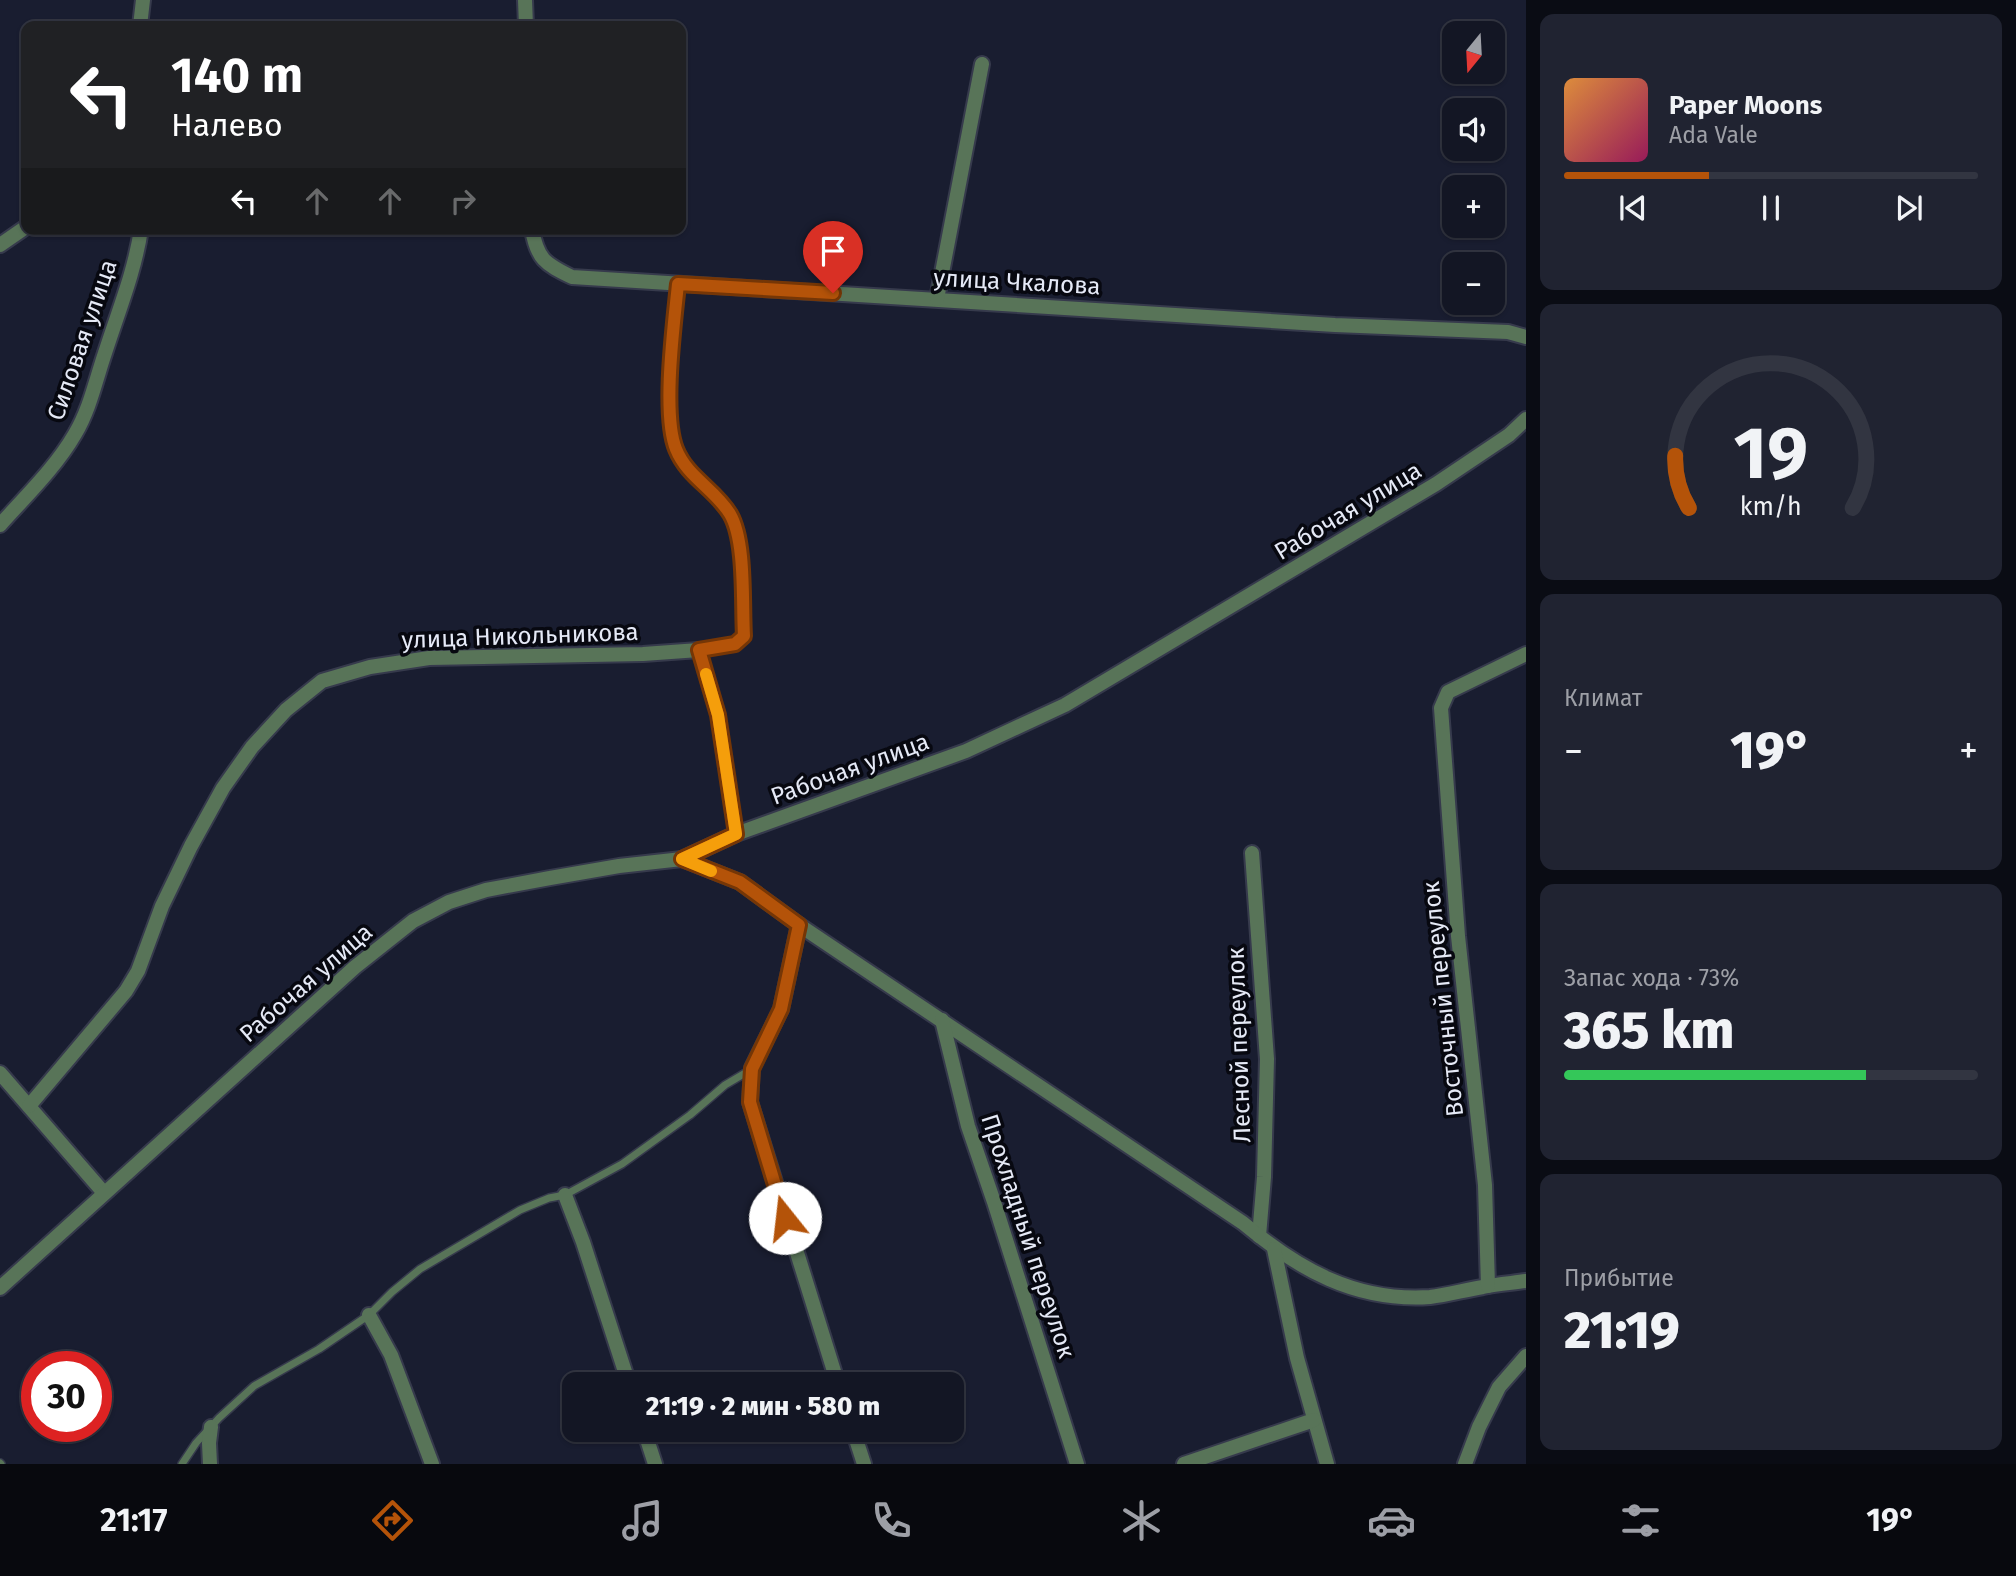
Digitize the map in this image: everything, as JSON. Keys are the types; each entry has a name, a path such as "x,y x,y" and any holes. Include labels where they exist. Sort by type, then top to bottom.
{"street":[{"path":"141,21 143,0"},
{"path":"525,0 526,21"},
{"path":"937,299 982,64"},
{"path":"0,245 21,230"},
{"name":"Силовая улица","path":"0,525 75,433 86,409 122,301 140,235"},
{"name":"улица Чкалова","path":"533,235 536,250 548,265 572,277 1335,325 1507,332 1526,337"},
{"name":"Рабочая улица","path":"0,1288 355,967 413,922 449,902 486,890 619,866 682,859 736,834 966,751 1065,705 1436,484 1509,435 1526,419"},
{"name":"улица Никольникова","path":"29,1105 126,991 138,971 162,906 223,788 252,747 286,710 322,681 370,667 429,658 643,654 699,650"},
{"name":"Восточный переулок","path":"1488,1286 1485,1257 1485,1185 1458,936 1441,708 1448,692 1526,654"},
{"name":"Лесной переулок","path":"1252,853 1267,1059 1264,1177 1259,1236"},
{"path":"682,859 740,882 799,925 1243,1223 1274,1249 1305,1268 1355,1290 1388,1297 1431,1297 1526,1281"},
{"path":"799,925 781,1009 752,1069 750,1102 834,1372"},
{"name":"Прохладный переулок","path":"942,1020 968,1126 1077,1464"},
{"path":"0,1073 104,1193"},
{"path":"565,1195 625,1372"},
{"path":"1274,1249 1297,1357 1327,1464"},
{"path":"369,1315 391,1355 432,1464"},
{"path":"1465,1464 1479,1427 1499,1387 1526,1356"},
{"path":"1184,1464 1314,1420"},
{"path":"210,1464 211,1427"},
{"path":"648,1442 655,1464"},
{"path":"857,1442 864,1464"}],"lane":[{"path":"678,284 673,327 670,424 676,449 685,467 715,495 729,513 738,532 744,636 735,644 699,650 718,715 736,834"},
{"path":"182,1464 211,1427 254,1386 319,1349 369,1315 420,1269 520,1210 549,1198 565,1195 622,1164 690,1115 725,1085 752,1069"}],"slow traffic":[{"path":"706,674 718,715 736,834 682,859 711,871"}],"route":[{"path":"785,1218 750,1102 752,1069 781,1009 799,925 740,882 682,859 736,834 718,715 699,650 735,644 744,636 738,532 729,513 715,495 685,467 676,449 670,424 673,327 678,284 833,293"}]}
